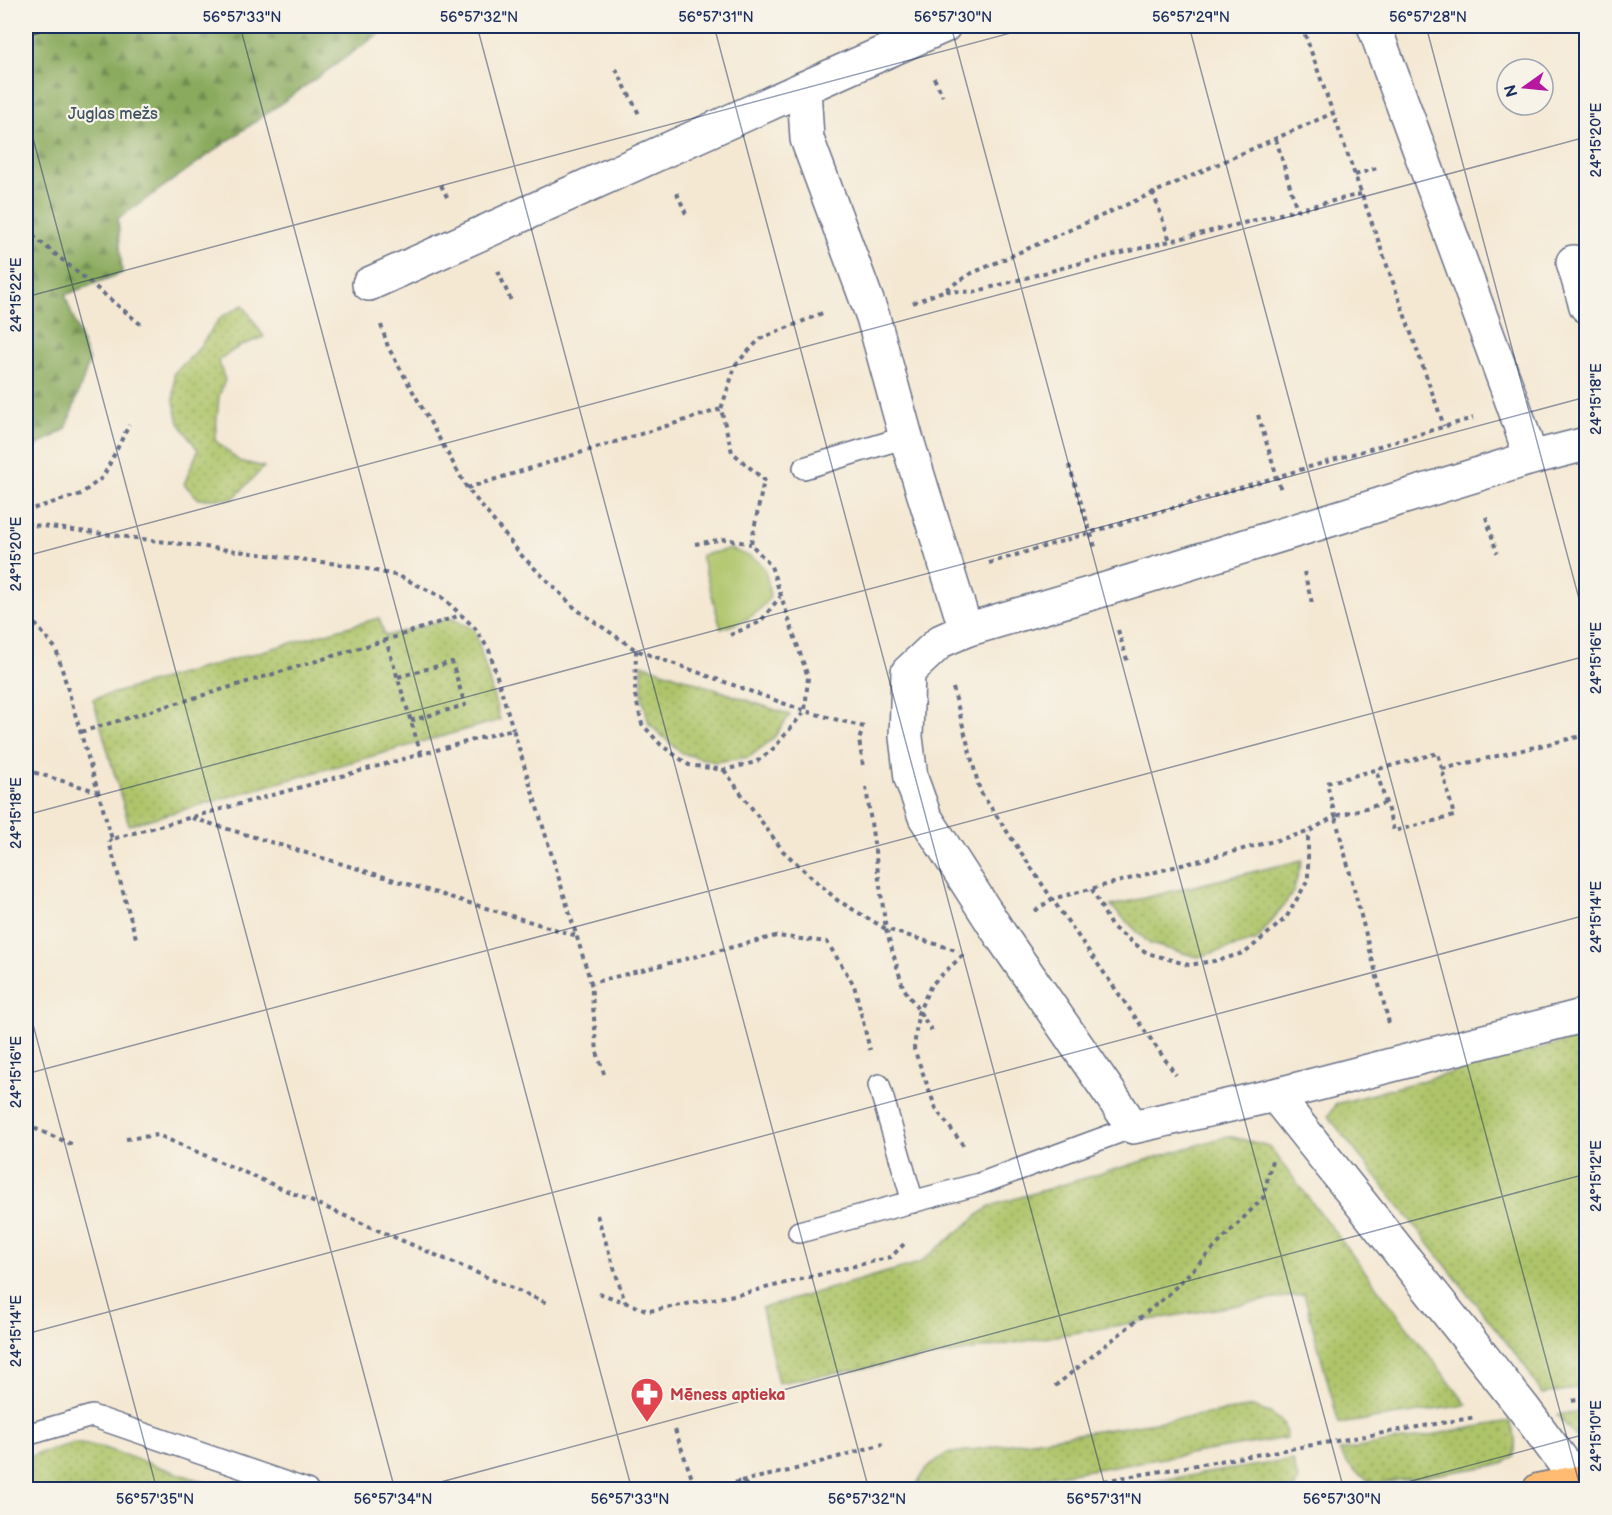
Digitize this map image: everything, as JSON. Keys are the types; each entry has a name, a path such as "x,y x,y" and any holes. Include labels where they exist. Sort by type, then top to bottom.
{"main road":[{"path":"1539,1490 1583,1482"}],"street":[{"path":"369,284 944,26"},
{"path":"1374,26 1531,458"},
{"path":"804,88 807,139 868,307 950,575 954,635"},
{"path":"1574,262 1587,306"},
{"path":"1587,444 1531,458 954,635 908,672 906,737 912,778 925,817 1000,934 1133,1127 1275,1095 1587,1015"},
{"path":"1275,1095 1583,1482"}],"lane":[{"path":"804,468 906,437"},
{"path":"879,1085 913,1202"},
{"path":"799,1232 989,1180 1133,1127"},
{"path":"26,1435 92,1416 307,1490"}],"path":[{"path":"1302,26 1444,426"},
{"path":"944,291 970,274 1333,113"},
{"path":"1276,139 1297,210"},
{"path":"1153,192 1170,241"},
{"path":"764,480 732,452 721,409 736,364 760,339 868,307 944,291 974,292 1361,194"},
{"path":"26,230 144,327"},
{"path":"369,284 388,346 467,488 522,556 576,609 636,650 805,711 906,737"},
{"path":"950,575 1514,407"},
{"path":"467,488 721,409"},
{"path":"26,513 32,509 81,494 103,477 129,425"},
{"path":"764,480 804,468"},
{"path":"751,544 764,480"},
{"path":"26,524 353,566 399,576 442,597 475,628 489,650 591,982 597,1052 604,1074"},
{"path":"636,650 636,694 642,724 661,745 689,765 724,770 756,762 773,749 805,711 808,677 771,566 751,544 725,540 695,544"},
{"path":"730,635 760,622 781,596"},
{"path":"81,732 386,640 461,615"},
{"path":"26,621 36,625 56,649 99,792 112,839 109,842 136,938"},
{"path":"954,635 980,791 1052,899 1203,1112"},
{"path":"386,640 421,754"},
{"path":"398,677 452,662 465,705 410,721"},
{"path":"863,726 860,740 886,929 903,987 934,1034"},
{"path":"112,839 513,729"},
{"path":"1442,769 1587,735"},
{"path":"1376,769 1394,831 1454,816 1438,753 1376,769 1327,783 1399,1062"},
{"path":"26,770 99,792"},
{"path":"724,770 783,851 837,900 886,929 965,953 931,985 918,1013 914,1049 936,1109 989,1180"},
{"path":"1000,934 1052,899 1308,832 1335,816 1385,803"},
{"path":"191,817 577,936"},
{"path":"1092,889 1111,926 1147,953 1189,965 1220,960 1246,952 1286,918 1308,880 1308,832"},
{"path":"591,982 776,936 827,942 854,985 879,1085"},
{"path":"26,1125 74,1145"},
{"path":"126,1139 158,1135 549,1304"},
{"path":"1055,1386 1168,1295 1263,1198 1273,1157"},
{"path":"599,1293 649,1311 745,1293 891,1257 918,1230 913,1202"},
{"path":"597,1215 625,1302"},
{"path":"1052,1490 1587,1398"},
{"path":"675,1430 696,1490"},
{"path":"709,1490 789,1471 883,1444"},
{"path":"741,1481 754,1490"}],"green space":[{"name":"Juglas mežs","path":"26,26 390,26 118,219 122,273 65,295 89,362 66,429 26,452"},
{"path":"243,305 264,337 240,346 218,360 225,380 219,396 215,440 239,461 264,467 233,499 199,499 184,484 198,450 179,423 174,402 174,373 195,353 221,317"},
{"path":"730,549 750,556 761,564 767,577 770,597 749,618 721,629 701,555"},
{"path":"379,618 385,636 451,618 475,630 500,720 129,825 93,699"},
{"path":"642,664 790,715 773,739 749,757 715,762 681,753 649,724 642,695"},
{"path":"1302,860 1293,893 1257,940 1198,957 1150,944 1111,906"},
{"path":"1586,1036 1586,1387 1542,1394 1525,1366 1328,1116 1336,1104"},
{"path":"1228,1136 1269,1146 1467,1405 1339,1424 1304,1294 778,1383 762,1308 919,1263 990,1206"},
{"path":"1253,1407 1272,1414 1283,1423 1287,1438 973,1489 914,1489 926,1468 946,1454"},
{"path":"1586,1410 1586,1440 1577,1438 1557,1415"},
{"path":"1510,1421 1515,1439 1515,1451 1514,1456 1503,1464 1375,1484 1354,1470 1339,1451"},
{"path":"74,1443 101,1447 224,1489 26,1489 26,1457"},
{"path":"1293,1460 1298,1479 1295,1489 1103,1489"}],"place":[{"name":"Mēness aptieka","path":"647,1423"}]}
